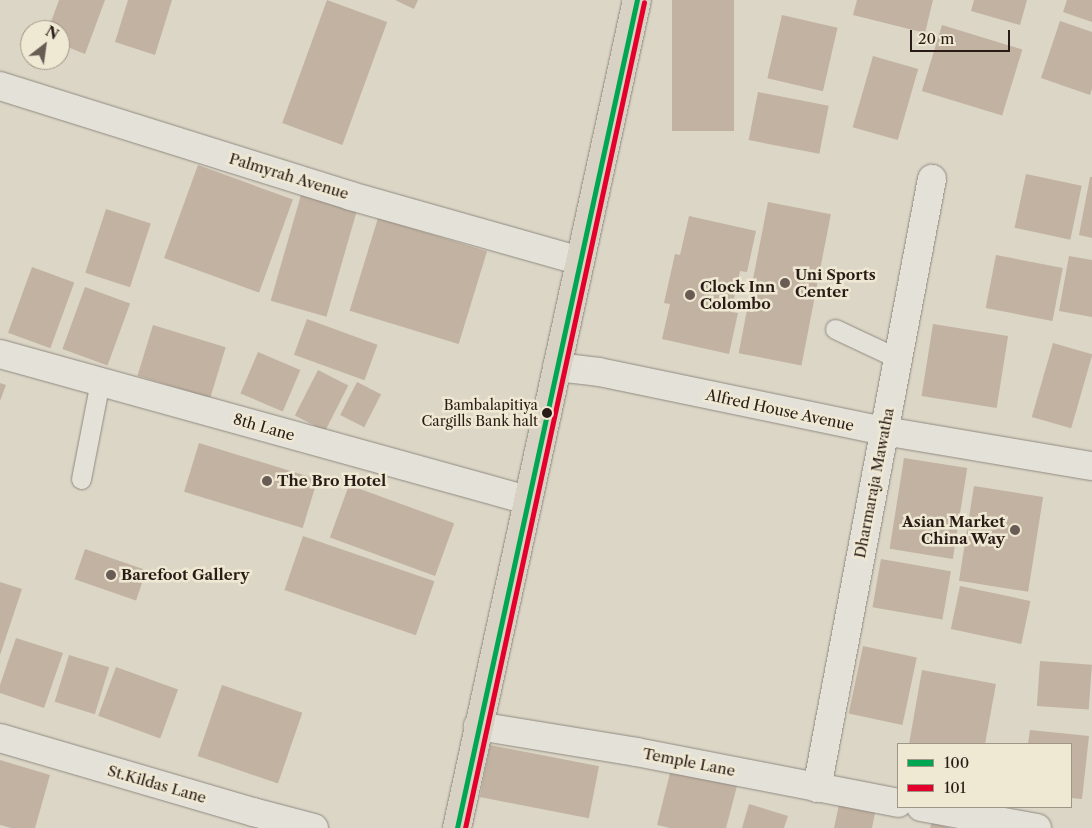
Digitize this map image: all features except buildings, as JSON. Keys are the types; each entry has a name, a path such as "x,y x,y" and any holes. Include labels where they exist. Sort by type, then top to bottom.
{"highway":[{"path":"457,828 637,0"}],"street":[{"name":"Palmyrah Avenue","path":"0,86 351,196 580,261"},
{"name":"Dharmaraja Mawatha","path":"817,788 932,179"},
{"name":"8th Lane","path":"0,354 527,500"},
{"name":"Alfred House Avenue","path":"557,367 598,372 884,431 1092,466"},
{"name":"Temple Lane","path":"478,726 636,752 897,802"},
{"name":"St.Kildas Lane","path":"0,738 314,828"},
{"path":"926,808 1036,828"}],"lane":[{"path":"835,330 897,358"},
{"path":"81,479 100,381"}],"transit line":[{"name":"100","path":"457,828 637,0"},
{"name":"101","path":"465,828 644,2"}],"place":[{"name":"Uni Sports Center","path":"785,283"},
{"name":"Clock Inn Colombo","path":"690,295"},
{"name":"Bambalapitiya Cargills Bank halt","path":"547,413"},
{"name":"The Bro Hotel","path":"267,481"},
{"name":"Asian Market China Way","path":"1015,530"},
{"name":"Barefoot Gallery","path":"111,575"}]}
